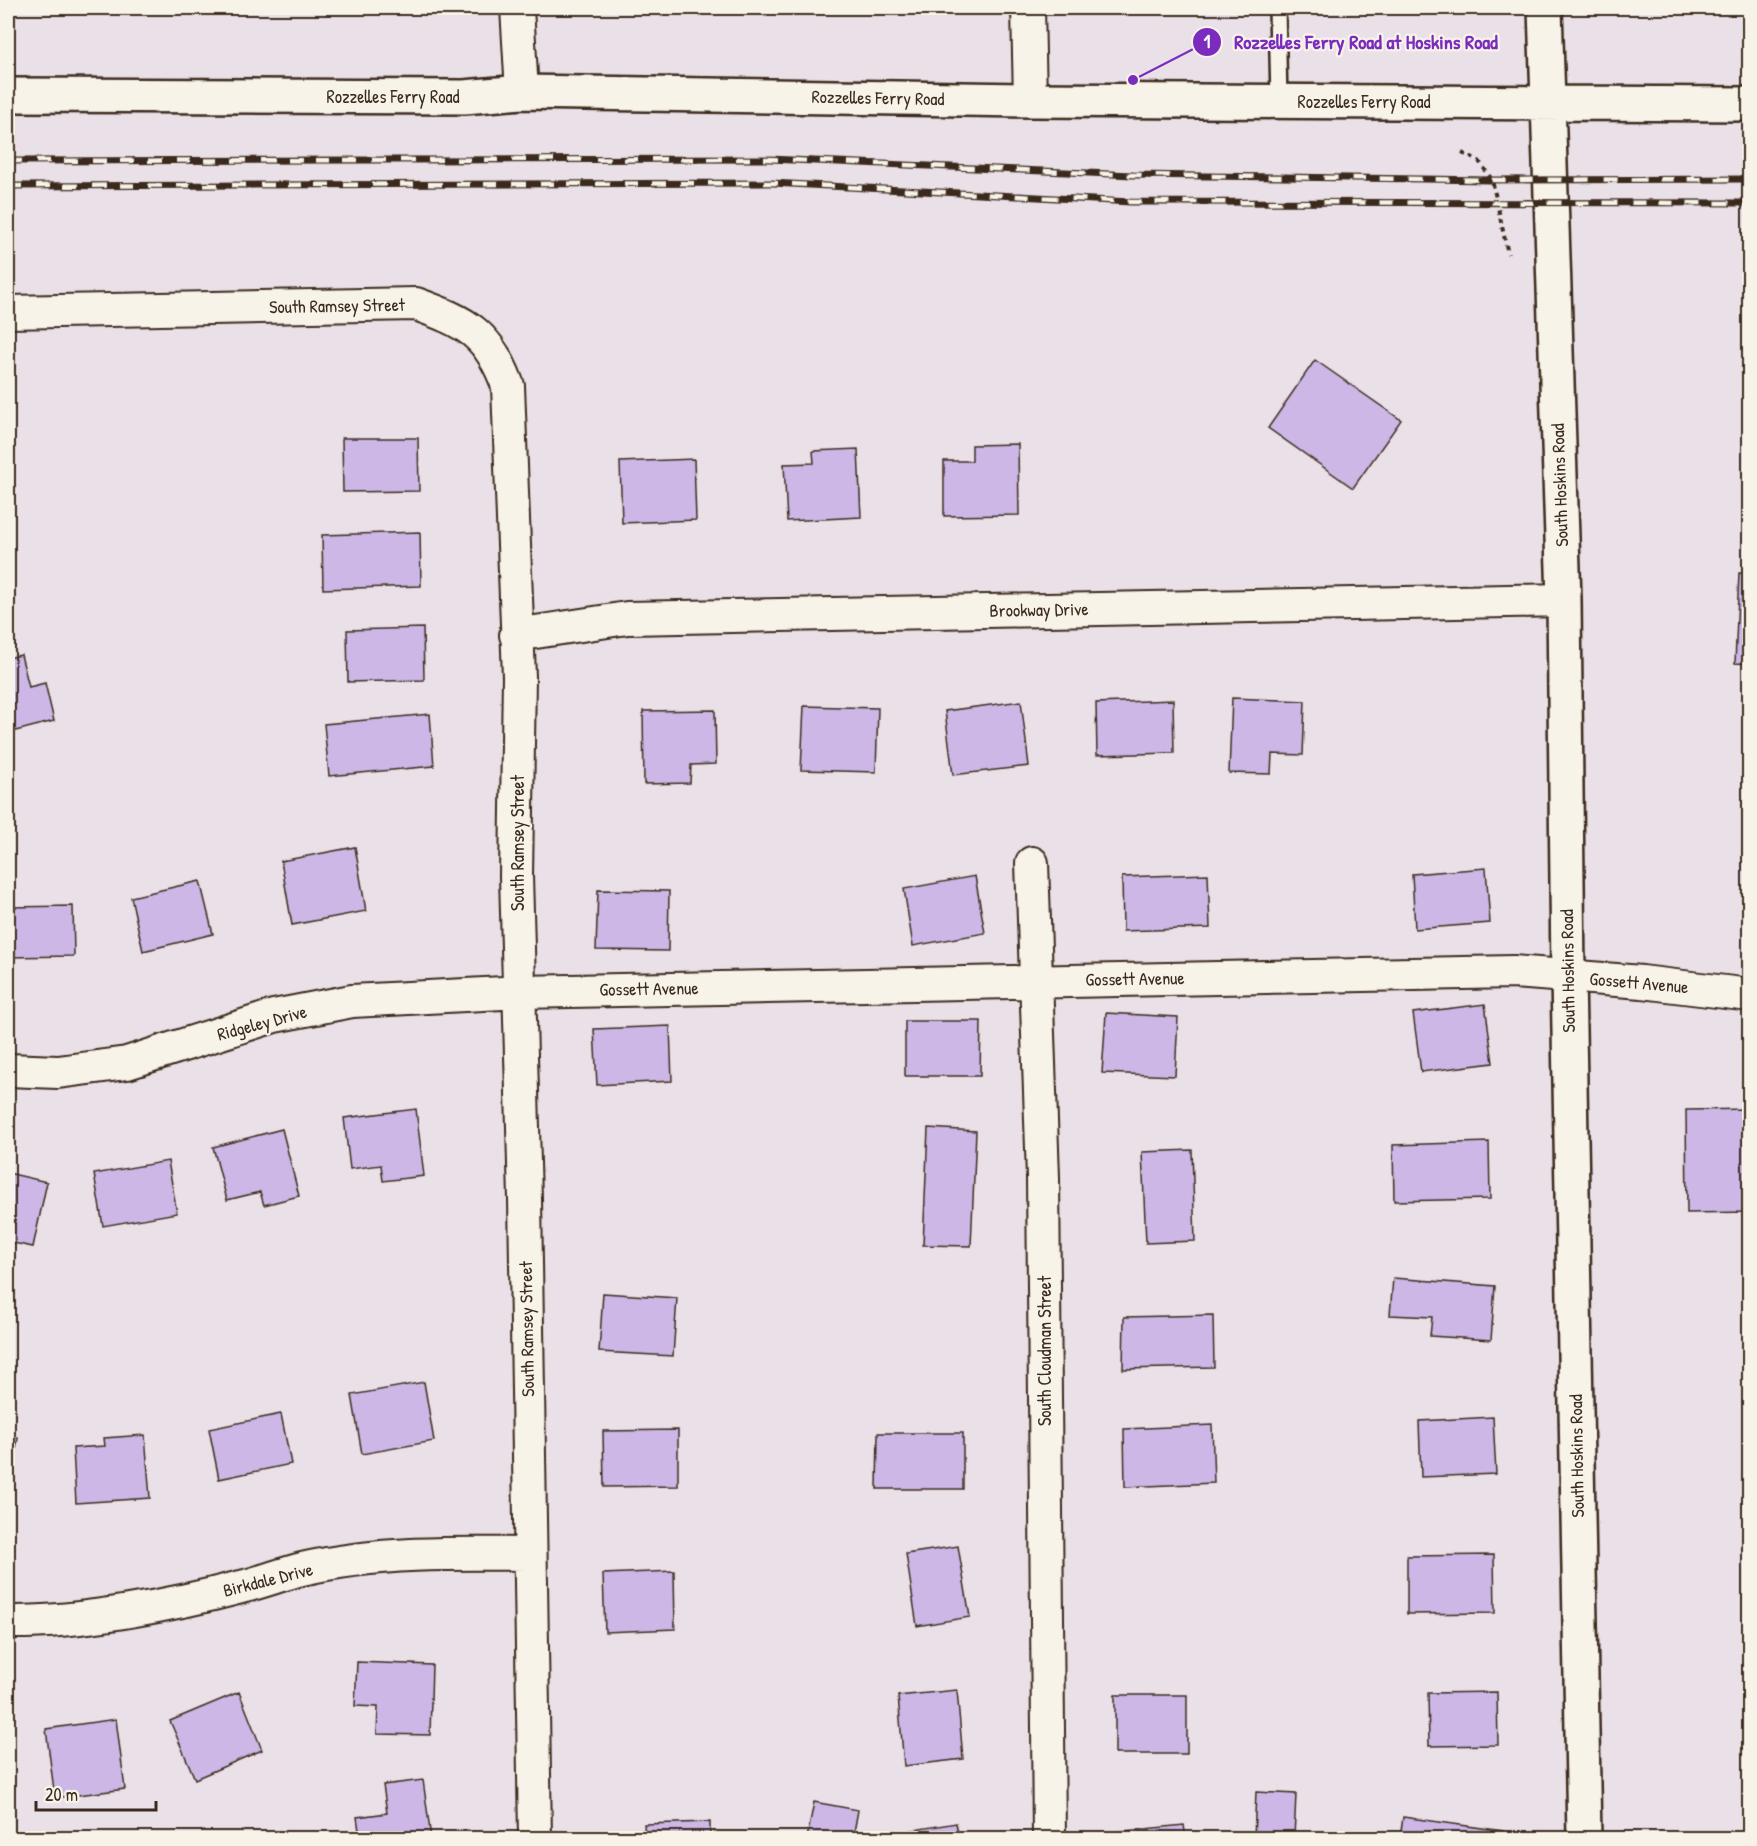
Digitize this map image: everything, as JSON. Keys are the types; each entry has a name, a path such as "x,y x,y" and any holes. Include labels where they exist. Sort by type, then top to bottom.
{"street":[{"path":"517,8 522,92"},
{"path":"1028,8 1030,100"},
{"name":"South Hoskins Road","path":"1545,8 1563,600 1584,1839"},
{"name":"Rozzelles Ferry Road","path":"8,95 464,97 522,92 1030,100 1749,104"},
{"name":"South Ramsey Street","path":"8,312 416,304 457,318 484,340 502,370 508,386 519,677 516,876 536,1839"},
{"name":"Brookway Drive","path":"516,635 627,618 1563,600"},
{"name":"South Cloudman Street","path":"1032,863 1043,1177 1049,1839"},
{"name":"Gossett Avenue","path":"520,992 1513,972 1642,982 1749,995"},
{"name":"Ridgeley Drive","path":"8,1070 58,1072 127,1064 274,1016 352,1001 520,992"},
{"name":"Birkdale Drive","path":"8,1622 69,1618 185,1600 242,1587 303,1569 399,1556 529,1554"}],"lane":[{"path":"1277,8 1279,101"}],"path":[{"path":"1462,153 1479,160 1492,180 1508,254"}],"building":[{"path":"1315,360 1401,420 1353,488 1268,428"},
{"path":"342,438 418,438 419,491 343,492"},
{"path":"1018,444 1019,515 944,516 944,461 972,461 972,445"},
{"path":"858,449 861,517 787,521 784,464 814,463 813,451"},
{"path":"694,459 696,520 622,523 620,462"},
{"path":"420,532 421,586 323,589 322,535"},
{"path":"1739,573 1750,574 1750,664 1735,663"},
{"path":"423,628 424,680 348,682 347,630"},
{"path":"21,655 29,687 45,683 54,721 8,733 8,658"},
{"path":"1232,698 1305,701 1303,755 1272,754 1271,774 1229,773"},
{"path":"1173,700 1174,753 1097,755 1096,703"},
{"path":"1021,701 1029,766 953,775 945,711"},
{"path":"804,706 878,708 876,772 801,770"},
{"path":"715,710 716,764 691,765 690,783 644,784 643,711"},
{"path":"430,714 434,766 329,776 324,724"},
{"path":"355,847 366,911 292,925 281,861"},
{"path":"1486,868 1490,923 1415,929 1412,874"},
{"path":"1208,874 1210,928 1123,931 1122,877"},
{"path":"975,876 985,933 913,946 904,889"},
{"path":"200,881 213,934 143,951 131,897"},
{"path":"598,890 669,891 668,951 596,950"},
{"path":"73,906 74,956 8,957 8,907"},
{"path":"1485,1004 1493,1063 1421,1072 1413,1013"},
{"path":"1106,1013 1178,1017 1175,1076 1102,1073"},
{"path":"905,1021 981,1021 980,1076 905,1076"},
{"path":"670,1026 672,1081 597,1085 594,1029"},
{"path":"416,1109 424,1176 383,1181 381,1165 350,1169 344,1118"},
{"path":"1750,1109 1750,1212 1687,1213 1686,1110"},
{"path":"928,1128 976,1131 971,1246 923,1245"},
{"path":"282,1129 299,1196 264,1205 260,1192 227,1200 213,1147"},
{"path":"1489,1142 1490,1199 1394,1201 1393,1145"},
{"path":"1192,1150 1195,1241 1146,1243 1142,1152"},
{"path":"168,1161 177,1213 103,1226 94,1174"},
{"path":"8,1173 47,1182 33,1247 8,1242"},
{"path":"1393,1278 1495,1286 1491,1340 1430,1336 1432,1317 1390,1315"},
{"path":"603,1293 677,1298 673,1356 599,1352"},
{"path":"1213,1315 1214,1367 1123,1369 1124,1317"},
{"path":"424,1382 434,1441 362,1454 352,1395"},
{"path":"281,1414 291,1464 219,1479 209,1429"},
{"path":"1493,1417 1496,1474 1421,1477 1419,1421"},
{"path":"1212,1425 1214,1483 1125,1487 1124,1429"},
{"path":"678,1430 678,1486 604,1487 603,1431"},
{"path":"878,1433 963,1433 963,1489 877,1489"},
{"path":"145,1435 150,1498 76,1503 73,1448 105,1446 104,1438"},
{"path":"8,1436 18,1438 8,1495"},
{"path":"958,1546 970,1617 917,1626 906,1554"},
{"path":"1494,1555 1495,1613 1407,1614 1407,1556"},
{"path":"674,1571 675,1629 605,1632 603,1574"},
{"path":"357,1662 432,1665 430,1735 377,1734 378,1707 355,1706"},
{"path":"957,1690 963,1759 904,1766 898,1696"},
{"path":"239,1692 262,1750 195,1779 170,1721"},
{"path":"1497,1692 1498,1745 1429,1746 1428,1693"},
{"path":"1115,1695 1187,1695 1187,1754 1115,1754"},
{"path":"116,1719 125,1789 55,1798 46,1729"},
{"path":"423,1780 431,1838 360,1838 357,1817 387,1813 383,1785"},
{"path":"1256,1792 1296,1794 1294,1838 1254,1838"},
{"path":"814,1802 858,1810 853,1838 807,1838"},
{"path":"1403,1817 1503,1831 1502,1838 1400,1838"},
{"path":"710,1822 710,1838 645,1838 644,1824"},
{"path":"956,1823 959,1838 902,1838 901,1832"},
{"path":"1184,1825 1186,1838 1115,1838 1115,1832"}],"railway":[{"path":"8,161 769,159 1133,175 1492,180 1750,179"},
{"path":"8,186 772,183 1131,202 1750,203"}],"place":[{"name":"Rozzelles Ferry Road at Hoskins Road","path":"1133,80"}]}
